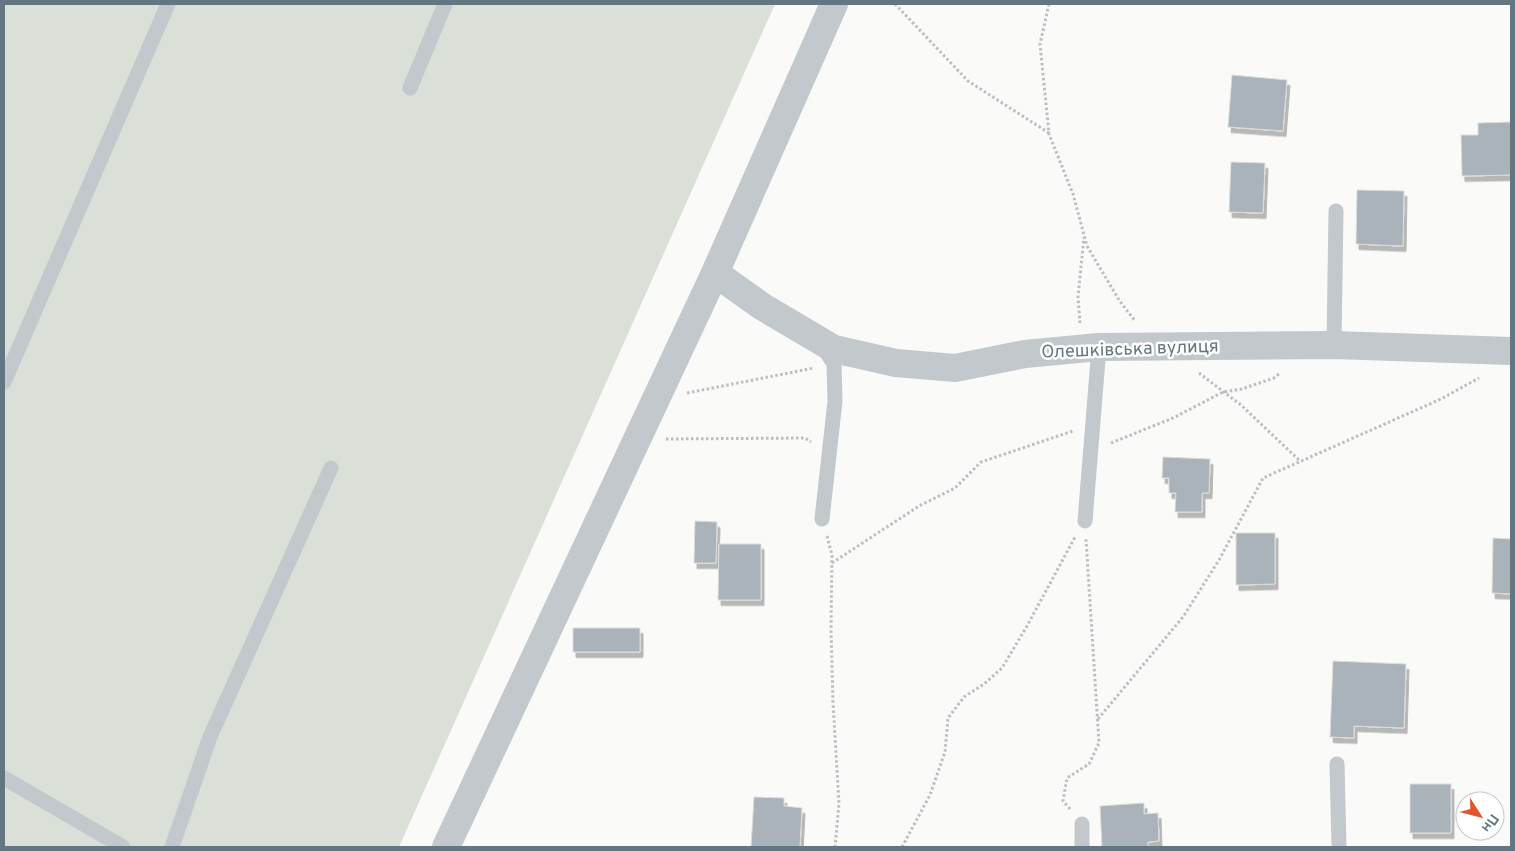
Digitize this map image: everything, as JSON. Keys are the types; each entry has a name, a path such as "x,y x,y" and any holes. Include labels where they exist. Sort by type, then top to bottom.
{"street":[{"path":"446,847 715,273 834,4"},
{"name":"Олешківська вулиця","path":"715,273 763,307 834,349 896,363 955,368 1025,354 1091,348 1323,345 1511,351"}],"lane":[{"path":"4,382 168,4"},
{"path":"410,88 445,4"},
{"path":"1323,345 1336,211"},
{"path":"818,340 834,364 835,401 822,519"},
{"path":"1084,521 1092,424 1091,348"},
{"path":"172,847 210,737 332,468"},
{"path":"1337,764 1339,847"},
{"path":"4,778 123,847"},
{"path":"1082,824 1082,847"}],"path":[{"path":"895,4 968,81 1049,134"},
{"path":"1049,4 1040,44 1049,134 1073,194 1087,246 1119,300 1162,347 1241,405 1300,461"},
{"path":"1084,234 1078,297 1091,348"},
{"path":"1090,452 1173,418 1223,392 1242,389 1274,378 1323,345"},
{"path":"656,399 834,364"},
{"path":"1098,719 1183,617 1219,560 1262,478 1441,399 1480,377"},
{"path":"832,562 919,506 955,488 981,462 1092,424"},
{"path":"637,439 805,438 829,452"},
{"path":"822,519 832,555 833,703 839,803 835,847"},
{"path":"1082,824 1063,801 1067,778 1089,764 1099,743 1084,521"},
{"path":"902,847 930,795 945,752 948,718 964,697 984,684 1002,668 1084,521"}],"shaded area":[{"path":"4,4 775,4 399,847 4,847"}],"building":[{"path":"1232,75 1287,80 1283,131 1228,127"},
{"path":"1511,122 1511,175 1462,176 1461,135 1478,135 1478,123"},
{"path":"1231,162 1265,163 1263,213 1229,212"},
{"path":"1357,190 1404,191 1403,246 1356,244"},
{"path":"1163,457 1210,459 1209,493 1202,493 1202,512 1175,512 1176,493 1169,493 1169,478 1162,478"},
{"path":"695,521 717,522 716,563 694,563"},
{"path":"1236,533 1275,533 1275,584 1236,585"},
{"path":"1493,538 1511,539 1511,594 1492,593"},
{"path":"719,544 761,544 761,600 718,600"},
{"path":"573,628 640,628 640,652 573,652"},
{"path":"1333,661 1406,664 1404,728 1354,726 1354,738 1330,737"},
{"path":"1410,784 1451,784 1451,833 1410,833"},
{"path":"754,797 784,798 784,806 802,808 800,847 751,847"},
{"path":"1144,803 1144,814 1158,813 1159,841 1148,842 1148,847 1102,847 1100,806"}]}
